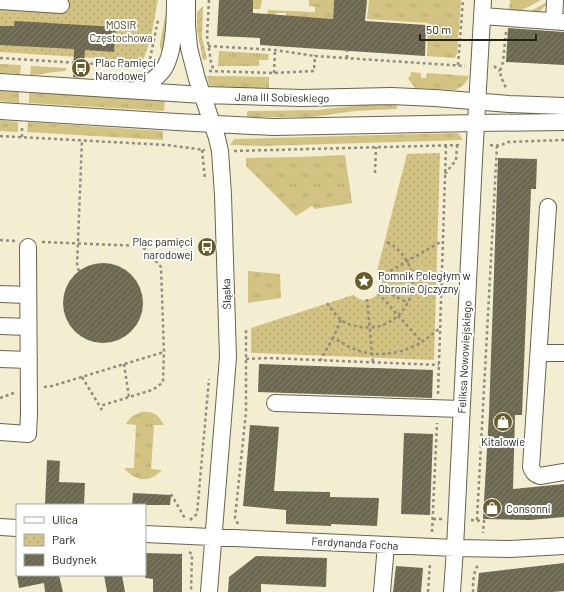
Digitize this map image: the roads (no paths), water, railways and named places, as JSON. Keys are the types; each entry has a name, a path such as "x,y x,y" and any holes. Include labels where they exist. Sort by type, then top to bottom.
{"street":[{"path":"136,90 152,80 165,68 172,43 176,0"},
{"name":"Śląska","path":"187,0 189,48 197,79 220,151 223,188 228,357 209,592"},
{"name":"Feliksa Nowowiejskiego","path":"452,592 483,0"},
{"path":"482,16 559,22 555,0"},
{"path":"0,2 61,5"},
{"name":"Jana III Sobieskiego","path":"0,82 203,95 302,98 391,96 564,106"},
{"path":"0,111 273,127 476,122 564,122"},
{"path":"548,208 531,467 533,472 540,476 564,472"},
{"path":"0,432 28,434 28,243"},
{"path":"0,294 28,295"},
{"path":"0,326 28,327"},
{"path":"539,353 564,353"},
{"path":"0,358 28,360"},
{"path":"275,403 461,409"},
{"path":"0,527 16,528"},
{"name":"Ferdynanda Focha","path":"146,534 455,548 510,549 564,546"},
{"path":"382,592 386,545"}],"place":[{"name":"Plac Pamięci Narodowej","path":"81,68"},
{"name":"Plac pamięci narodowej","path":"207,247"},
{"name":"Pomnik Poległym w Obronie Ojczyzny","path":"364,281"},
{"name":"Kitalowie","path":"503,422"},
{"name":"Consonni","path":"492,508"}],"park label":[{"name":"MOSIR Częstochowa","path":"121,30"}]}
